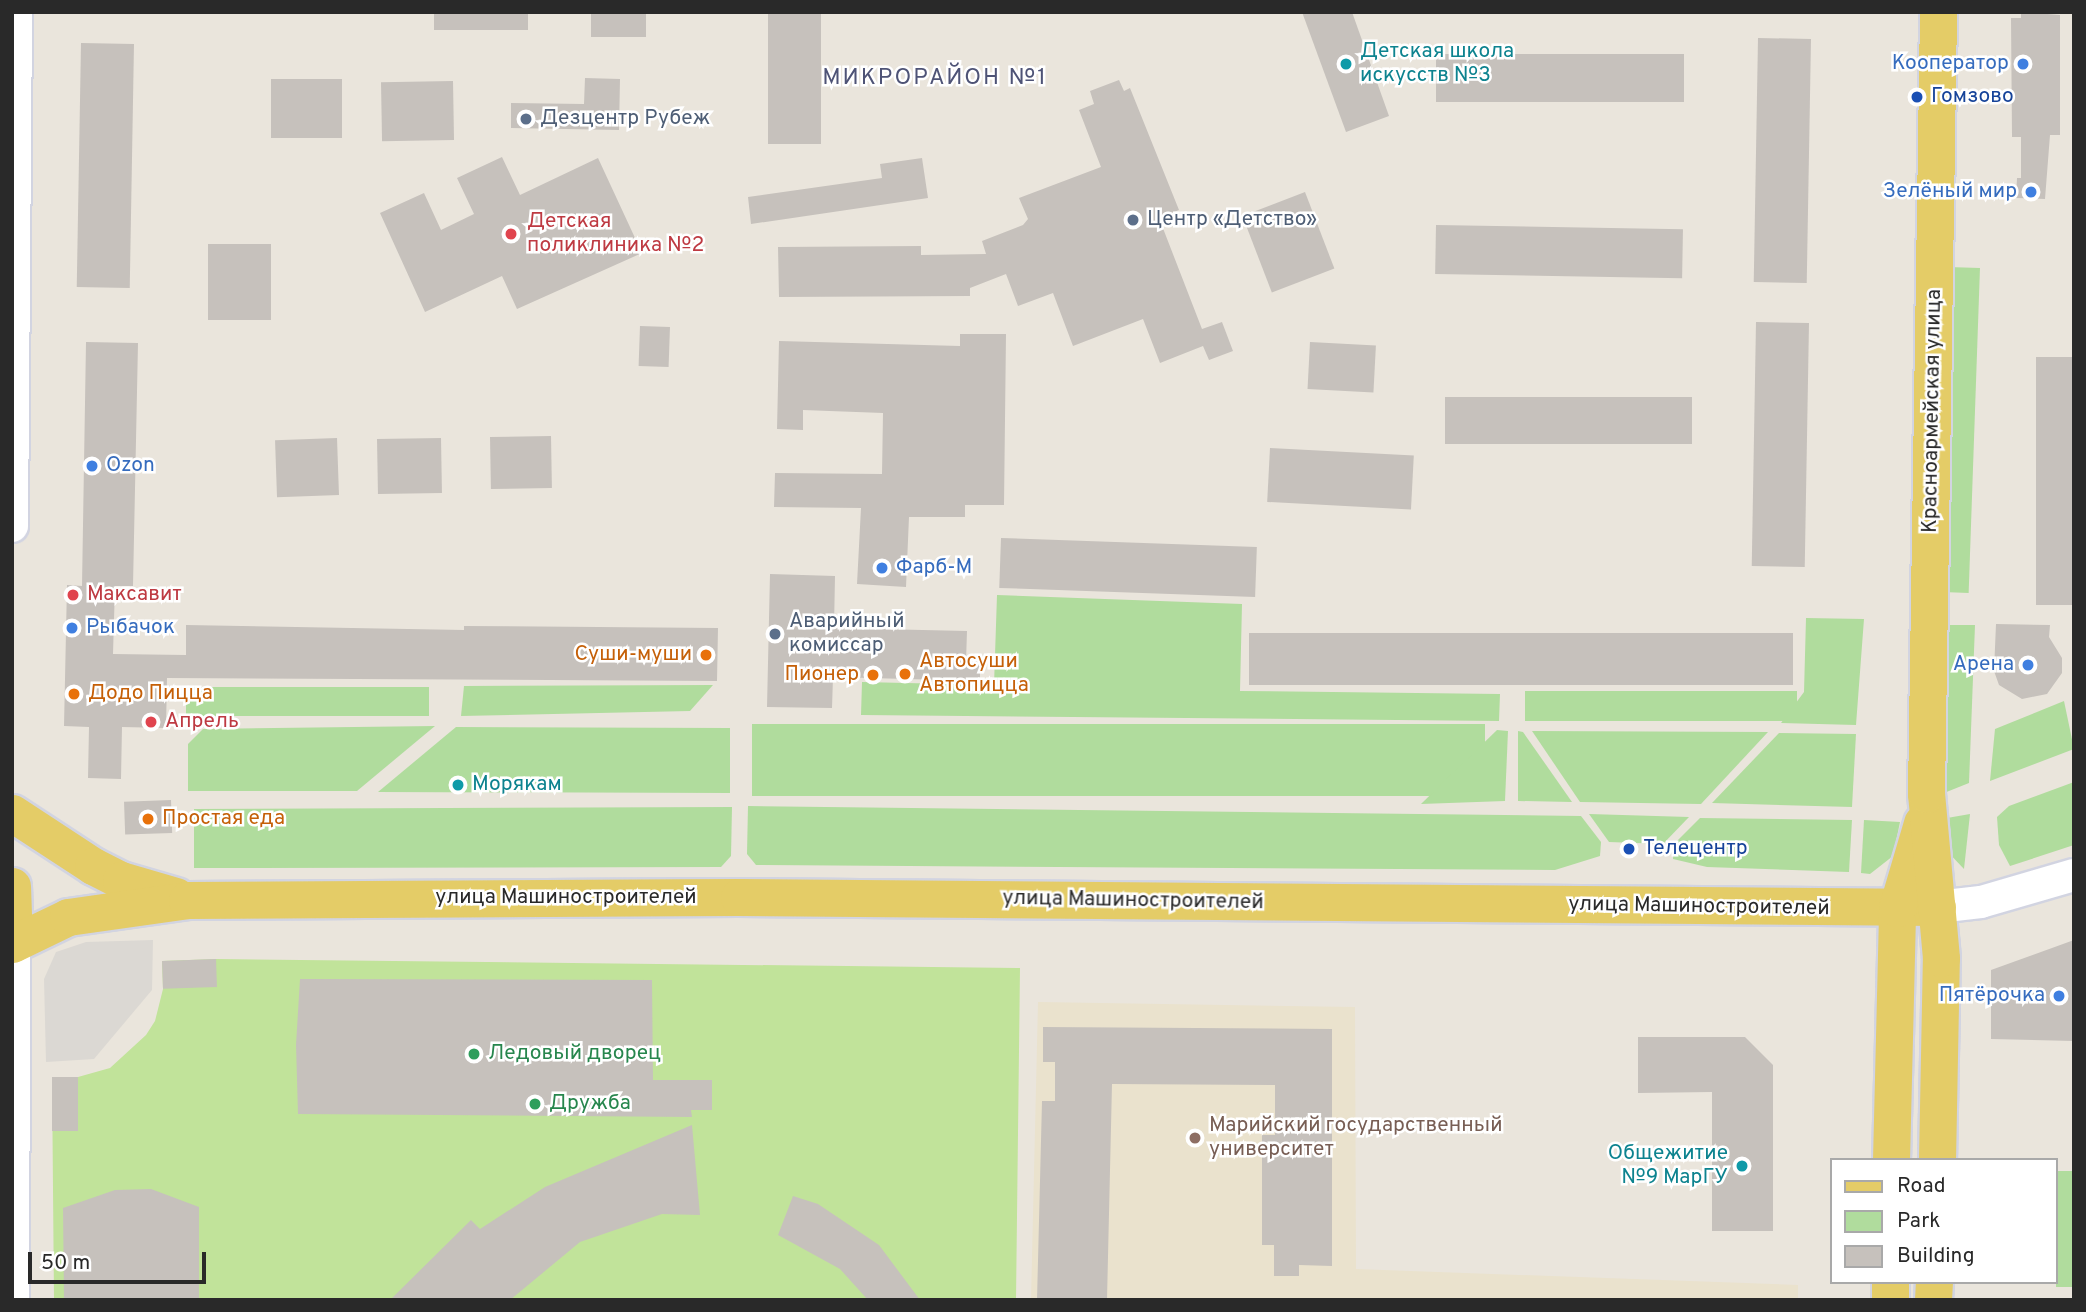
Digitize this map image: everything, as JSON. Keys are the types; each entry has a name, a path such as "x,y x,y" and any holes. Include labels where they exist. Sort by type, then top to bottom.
{"main road":[{"path":"12,526 16,12"},
{"name":"Красноармейская улица","path":"1937,12 1927,809 1941,958 1937,1158"},
{"name":"Красноармейская улица","path":"1891,1158 1897,908 1927,809"},
{"name":"улица Машиностроителей","path":"12,813 121,880 187,900"},
{"name":"улица Машиностроителей","path":"13,944 68,918 187,900 739,897 1897,908 1937,907 1989,900 2074,875"},
{"path":"12,886 13,1300"}],"shaded area":[{"path":"153,940 152,990 94,1059 46,1062 44,979 56,952 86,942"},
{"name":"Марийский государственный университет","path":"1038,1002 1355,1007 1356,1269 1798,1285 1798,1300 1031,1300"}],"green space":[{"path":"1948,267 1980,268 1969,593 1937,592"},
{"path":"997,595 1242,604 1240,691 1500,694 1499,721 861,715 862,682 994,685"},
{"path":"1806,618 1864,619 1856,725 1781,723 1804,692"},
{"path":"1948,625 1975,625 1969,783 1944,793"},
{"path":"713,685 690,711 461,716 464,686"},
{"path":"186,687 429,687 429,716 186,716"},
{"path":"1525,691 1797,691 1797,721 1525,721"},
{"path":"2064,701 2074,749 1990,781 1995,729"},
{"path":"752,724 1485,724 1485,796 752,796"},
{"path":"435,726 357,791 188,791 188,744 203,729"},
{"path":"456,727 730,728 730,793 378,792"},
{"path":"1497,730 1508,731 1505,801 1421,804"},
{"path":"1518,731 1523,732 1572,802 1518,801"},
{"path":"1532,731 1768,732 1701,804 1580,802"},
{"path":"1779,733 1856,734 1852,807 1712,803"},
{"path":"2074,782 2074,845 2010,866 1999,845 1997,817 2009,806"},
{"path":"748,806 1581,816 1601,842 1600,856 1555,870 756,865 747,854"},
{"path":"732,807 731,856 721,867 194,868 194,809"},
{"path":"1589,814 1689,817 1663,844 1609,842"},
{"path":"1970,814 1964,869 1944,848 1947,818"},
{"path":"1700,818 1852,820 1849,872 1707,867 1673,859 1674,844"},
{"path":"1864,820 1900,822 1893,856 1870,874 1861,873"},
{"name":"Дружба","path":"216,959 1020,968 1016,1300 54,1300 52,1077 78,1077 110,1068 146,1035 155,1021 163,989 162,961"},
{"path":"2058,1171 2074,1171 2074,1287 2056,1287"}],"building":[{"path":"434,12 528,12 528,30 434,30"},
{"path":"591,12 646,12 646,37 591,37"},
{"path":"768,12 821,12 821,144 768,144"},
{"name":"Детская школа искусств №3","path":"1302,12 1352,12 1389,116 1346,132"},
{"path":"2021,12 2060,15 2060,135 2050,135 2045,199 2016,198 2017,178 2021,178 2021,137 2012,137 2011,18 2021,18"},
{"path":"1758,38 1811,39 1807,283 1754,282"},
{"path":"81,43 134,44 130,288 77,287"},
{"path":"1436,54 1684,54 1684,102 1436,102"},
{"path":"585,78 620,79 619,130 511,128 511,103 584,104"},
{"path":"271,79 342,79 342,138 271,138"},
{"name":"Центр «Детство»","path":"1119,80 1124,91 1130,88 1179,210 1159,218 1202,329 1222,322 1233,351 1209,360 1203,346 1160,363 1143,319 1073,346 1053,293 1018,306 1006,274 970,288 970,296 779,297 778,247 921,246 921,255 986,254 982,241 1023,225 1028,219 1019,198 1101,167 1079,110 1094,104 1090,91"},
{"path":"453,81 454,140 382,141 381,82"},
{"name":"Детская поликлиника №2","path":"502,157 520,195 598,158 642,253 517,309 502,276 425,312 380,213 424,193 441,230 474,214 457,178"},
{"path":"922,158 928,198 751,224 748,197 882,178 880,164"},
{"path":"1305,192 1334,269 1272,293 1242,216"},
{"path":"1436,225 1683,229 1682,278 1435,274"},
{"path":"208,244 271,244 271,320 208,320"},
{"path":"1756,322 1809,323 1805,567 1752,566"},
{"path":"640,326 670,327 669,367 639,366"},
{"path":"960,334 1006,334 1004,505 965,505 965,517 909,517 906,587 857,584 861,508 774,507 775,473 882,474 883,413 803,410 803,430 777,429 779,341 960,346"},
{"path":"86,342 138,343 133,586 115,586 113,654 186,655 186,625 464,630 464,626 718,628 717,681 167,678 166,728 122,727 121,779 88,778 89,727 64,726 67,585 82,586"},
{"path":"1310,342 1376,345 1373,392 1308,389"},
{"path":"2036,357 2074,357 2074,605 2036,605"},
{"path":"1445,397 1692,397 1692,444 1445,444"},
{"path":"551,436 552,488 491,489 490,437"},
{"path":"337,438 339,495 277,497 275,440"},
{"path":"441,438 442,493 378,494 377,439"},
{"path":"1270,448 1414,456 1411,509 1267,502"},
{"path":"1001,538 1257,547 1255,597 999,588"},
{"path":"770,574 835,576 834,628 967,631 966,662 980,662 980,681 833,677 832,708 767,707"},
{"name":"Арена","path":"1996,624 2050,625 2049,637 2062,658 2062,673 2047,694 2022,699 1999,685 1994,671"},
{"path":"1249,633 1793,633 1793,685 1249,685"},
{"path":"171,800 172,833 125,835 124,802"},
{"path":"2074,940 2074,1041 1991,1039 1991,970"},
{"path":"216,959 217,987 163,989 162,961"},
{"name":"Ледовый дворец","path":"300,979 652,980 653,1080 712,1080 712,1110 691,1110 692,1117 298,1114 296,1045"},
{"path":"1043,1027 1332,1029 1332,1266 1299,1265 1299,1276 1274,1276 1274,1245 1262,1245 1262,1135 1275,1135 1275,1085 1112,1084 1107,1300 1037,1300 1042,1101 1055,1101 1055,1062 1043,1062"},
{"name":"Общежитие №9 МарГУ","path":"1638,1037 1745,1037 1773,1065 1773,1231 1712,1231 1712,1092 1638,1093"},
{"path":"52,1077 78,1077 78,1131 52,1131"},
{"path":"692,1125 700,1215 662,1214 580,1242 510,1300 390,1300 471,1220 480,1229 545,1187"},
{"path":"151,1189 199,1207 199,1300 64,1300 63,1208 115,1190"},
{"path":"793,1196 818,1204 879,1245 920,1300 868,1300 840,1269 778,1235"}],"place":[{"name":"Детская школа искусств №3","path":"1346,64"},
{"name":"Кооператор","path":"2023,64"},
{"name":"Гомзово","path":"1917,97"},
{"name":"Дезцентр Рубеж","path":"526,119"},
{"name":"Зелёный мир","path":"2031,192"},
{"name":"Центр «Детство»","path":"1133,220"},
{"name":"Детская поликлиника №2","path":"511,234"},
{"name":"Ozon","path":"92,466"},
{"name":"Фарб-М","path":"882,568"},
{"name":"Максавит","path":"73,595"},
{"name":"Рыбачок","path":"72,628"},
{"name":"Аварийный комиссар","path":"775,634"},
{"name":"Суши-муши","path":"706,655"},
{"name":"Арена","path":"2028,665"},
{"name":"Автосуши Автопицца","path":"905,674"},
{"name":"Пионер","path":"873,675"},
{"name":"Додо Пицца","path":"74,694"},
{"name":"Апрель","path":"151,722"},
{"name":"Морякам","path":"458,785"},
{"name":"Простая еда","path":"148,819"},
{"name":"Телецентр","path":"1629,849"},
{"name":"Пятёрочка","path":"2059,996"},
{"name":"Ледовый дворец","path":"474,1054"},
{"name":"Дружба","path":"535,1104"},
{"name":"Марийский государственный университет","path":"1195,1138"},
{"name":"Общежитие №9 МарГУ","path":"1742,1166"}],"district":[{"name":"МИКРОРАЙОН №1","path":"935,79"}]}
